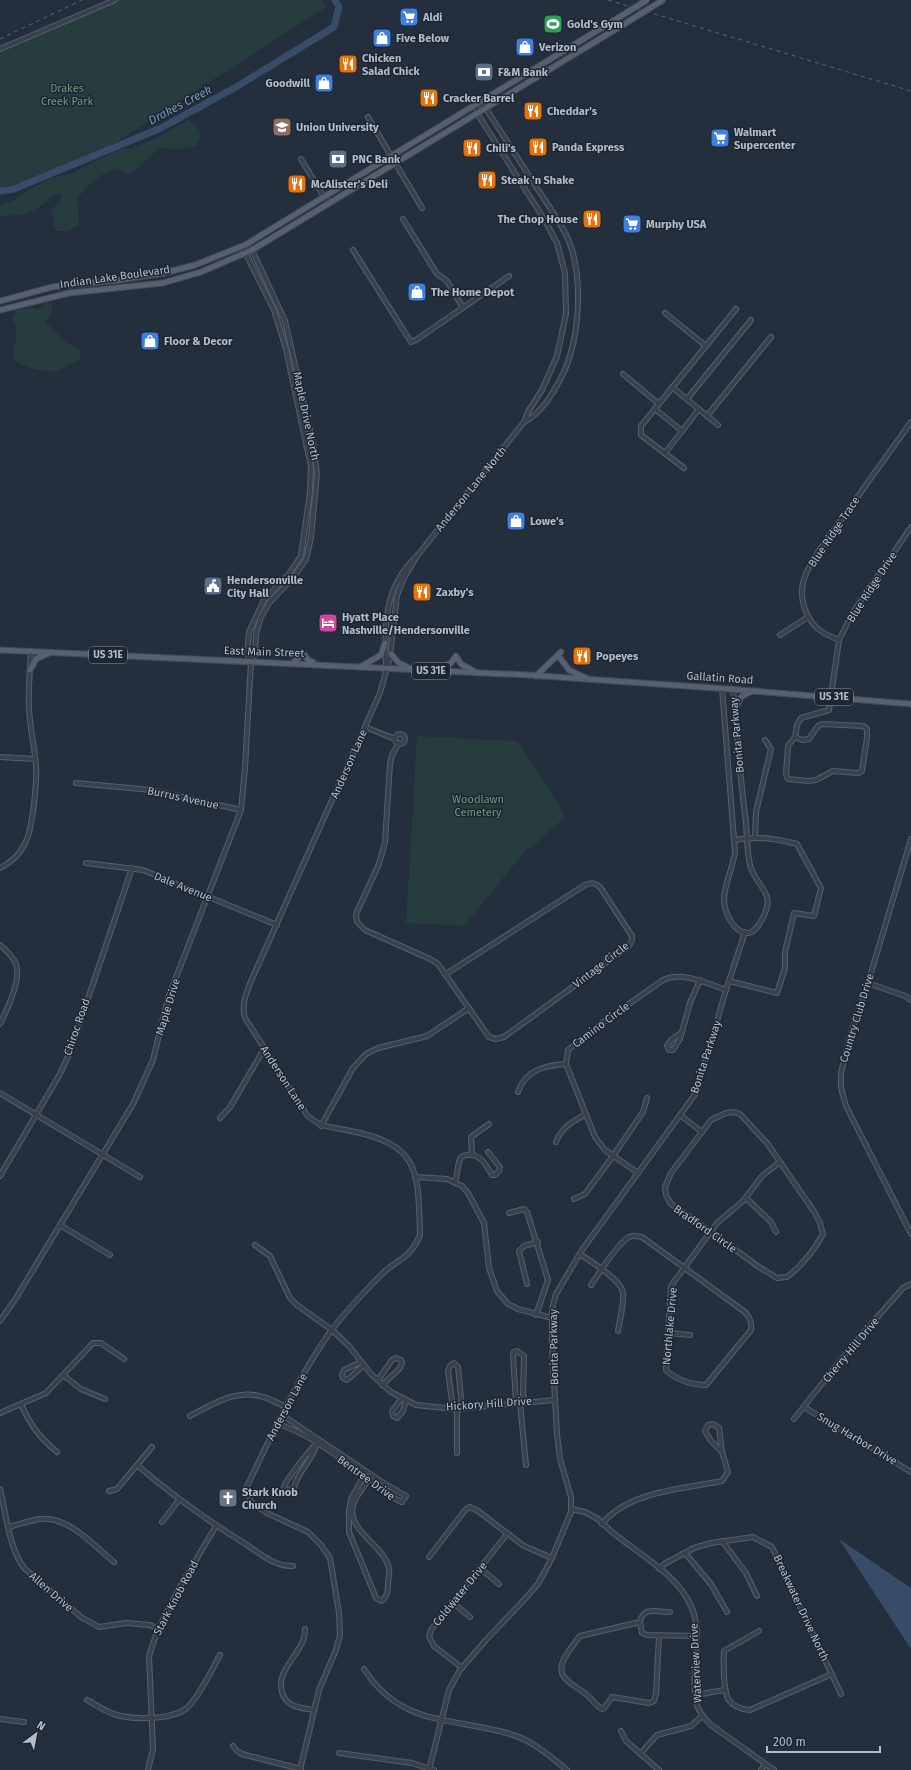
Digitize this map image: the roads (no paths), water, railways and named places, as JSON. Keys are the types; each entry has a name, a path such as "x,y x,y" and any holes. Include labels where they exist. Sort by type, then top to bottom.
{"main road":[{"name":"Indian Lake Boulevard","path":"0,301 52,287 119,280 164,273 195,265 245,245 647,0"},
{"name":"Indian Lake Boulevard","path":"0,310 68,293 120,289 163,283 200,272 252,250 663,0"},
{"path":"359,667 380,655 385,643"},
{"name":"East Main Street","path":"0,650 528,675"},
{"path":"30,670 36,660 52,652"},
{"path":"293,663 303,653 308,660 318,664"},
{"path":"391,654 399,663 413,670"},
{"path":"536,676 560,655 569,670 588,679"},
{"path":"436,671 451,663 456,656 461,664 476,673"},
{"name":"Gallatin Road","path":"528,675 722,688 911,704"},
{"path":"735,710 741,697 753,691"}],"street":[{"path":"0,49 115,0"},
{"path":"476,114 477,103"},
{"name":"Anderson Lane North","path":"477,103 485,108 558,222 568,240 577,272 577,314 569,361 552,394 534,417 524,422"},
{"name":"Anderson Lane North","path":"386,669 385,626 388,605 395,583 524,422 529,410 542,390 557,356 566,314 565,273 557,243 544,219 476,114"},
{"path":"368,117 422,208"},
{"path":"301,159 324,197 330,203"},
{"path":"403,219 436,274 447,281 463,308"},
{"name":"Maple Drive North","path":"245,245 252,250 285,321 288,348 311,467 307,518 301,556 289,574 264,600 249,632 247,653 251,662"},
{"name":"Maple Drive North","path":"245,245 245,252 274,310 288,348 314,448 316,467 311,538 306,559 293,578 269,603 256,634 254,654 251,662"},
{"path":"353,250 411,342 509,276"},
{"path":"274,310 280,308"},
{"path":"684,468 641,435 641,426 736,309"},
{"path":"665,313 706,346"},
{"path":"686,399 750,320"},
{"path":"707,416 771,337"},
{"path":"623,374 658,404"},
{"path":"672,387 718,424"},
{"path":"655,409 682,431"},
{"path":"665,453 699,409"},
{"path":"302,422 307,420"},
{"name":"Blue Ridge Trace","path":"839,640 818,629 808,617 802,597 802,585 805,576 818,552 911,422"},
{"path":"311,467 316,467"},
{"path":"307,518 312,520"},
{"name":"Blue Ridge Drive","path":"832,697 839,640 852,614 911,527"},
{"name":"Anderson Lane North","path":"386,669 391,654 398,595 404,578 417,556"},
{"path":"289,574 293,578"},
{"path":"264,600 269,603"},
{"path":"780,635 808,617"},
{"path":"0,868 8,864 17,855 28,837 34,801 35,759 29,705 31,651"},
{"name":"Maple Drive","path":"0,1321 16,1298 133,1104 153,1060 168,998 241,810 251,662"},
{"name":"Anderson Lane","path":"314,1710 319,1690 336,1650 340,1635 339,1613 330,1558 321,1545 308,1532 267,1513 251,1502 246,1488 286,1407 332,1330 384,1272 402,1260 417,1242 420,1235 419,1186 412,1163 400,1149 383,1140 362,1133 321,1126 313,1121 299,1104 242,1011 246,992 380,693 386,669"},
{"name":"Bonita Parkway","path":"722,688 735,852 733,866 724,899 726,914 732,924 738,930 752,932 759,925 766,912 768,897 751,868 733,689"},
{"path":"794,737 802,740 809,739 818,726 822,724 863,726 867,729 867,737 862,771 858,773 834,771 812,781 788,779 786,774 788,746 794,737 797,725 801,718 829,710 832,697"},
{"path":"365,727 395,739 399,743 404,742 404,736 398,734 395,739"},
{"path":"755,838 756,812 771,749 765,740"},
{"name":"Vintage Circle","path":"399,743 392,755 390,764 387,834 384,850 356,914 356,919 358,924 365,930 430,959 442,968 446,974 469,1008 489,1036 496,1039 504,1037 629,946 632,940 631,933 600,887 597,884 589,883 585,884 446,974"},
{"path":"0,757 35,759"},
{"name":"Burrus Avenue","path":"76,783 151,790 241,810"},
{"path":"729,981 777,993 784,968 785,952 794,913 814,916 821,888 797,844 772,838 748,838 734,840"},
{"name":"Country Club Drive","path":"911,838 840,1073 841,1088 846,1106 911,1234"},
{"name":"Dale Avenue","path":"86,863 143,870 277,925"},
{"name":"Chiroc Road","path":"0,1176 60,1074 70,1052 132,868"},
{"name":"Bonita Parkway","path":"431,1769 449,1690 462,1668 535,1588 552,1558 571,1509 571,1498 560,1459 555,1400 552,1309 556,1294 580,1254 696,1093 726,990 745,932"},
{"path":"0,945 12,956 18,972 15,985 0,1024"},
{"name":"Camino Circle","path":"566,1064 568,1050 602,1023 663,980 670,977 682,976 700,980 726,990"},
{"path":"681,1033 690,1003 700,980"},
{"path":"868,983 905,996 911,1000"},
{"path":"321,1126 353,1068 366,1054 378,1048 426,1036 469,1008"},
{"path":"220,1118 230,1107 264,1049"},
{"path":"518,1092 520,1086 536,1070 548,1065 566,1064 595,1137 605,1150 638,1173"},
{"path":"0,1093 140,1177"},
{"path":"574,1199 585,1194 613,1156 643,1112 646,1098"},
{"name":"Bradford Circle","path":"734,1112 740,1114 767,1143 780,1162 815,1212 823,1234 808,1258 800,1267 787,1277 777,1278 759,1268 671,1204 666,1195 665,1187 671,1173 711,1120 726,1113 734,1112"},
{"path":"556,1142 560,1133 567,1125 586,1114"},
{"path":"680,1115 702,1132"},
{"path":"472,1154 471,1138 489,1124"},
{"path":"455,1182 461,1157 472,1154 480,1158 492,1174 496,1175 500,1167 488,1152"},
{"path":"684,1267 717,1223 731,1213 746,1198 762,1176 780,1162"},
{"path":"416,1177 448,1179 455,1182 468,1193 484,1223 489,1268 497,1291 508,1304 518,1309 552,1318"},
{"path":"746,1198 771,1222 776,1232"},
{"path":"509,1213 526,1210 538,1242 548,1280 536,1315"},
{"path":"60,1225 110,1254"},
{"name":"Northlake Drive","path":"591,1285 616,1250 629,1237 642,1237 684,1267 745,1312 750,1318 752,1325 751,1330 706,1385 698,1385 672,1377 666,1370 671,1286 684,1267"},
{"path":"527,1284 519,1251 524,1246 538,1242"},
{"name":"Hickory Hill Drive","path":"255,1245 270,1256 290,1298 297,1305 332,1330 349,1346 382,1385 402,1398 416,1405 458,1408 555,1400"},
{"path":"580,1254 615,1280 622,1288 624,1294 618,1331"},
{"name":"Cherry Hill Drive","path":"794,1419 869,1327 903,1288 911,1284"},
{"path":"668,1333 690,1335"},
{"path":"0,1413 46,1393 86,1349 96,1342 101,1343 124,1359"},
{"path":"526,1402 523,1395 524,1356 514,1352 513,1355 518,1403 526,1465"},
{"path":"378,1380 392,1360 396,1358 401,1360 402,1363 400,1368 382,1385"},
{"path":"363,1363 347,1380 343,1378 342,1375 344,1370 363,1363"},
{"path":"457,1453 458,1408 458,1367 454,1363 450,1366 448,1371 458,1408"},
{"path":"63,1375 81,1389 104,1399"},
{"path":"190,1416 224,1399 241,1394 263,1396 286,1407"},
{"path":"402,1398 392,1411 394,1416 397,1418 403,1411 406,1400"},
{"path":"21,1404 26,1417 42,1439 57,1452"},
{"name":"Snug Harbor Drive","path":"804,1407 911,1472"},
{"name":"Bentree Drive","path":"278,1424 298,1431 317,1443 386,1490 398,1501 402,1502 405,1499 406,1496 382,1482 282,1415"},
{"path":"602,1524 613,1511 638,1498 722,1481 728,1472 722,1452 719,1428 713,1424 708,1425 706,1431 707,1435 722,1452"},
{"path":"317,1443 315,1451 296,1480 294,1488 287,1491 284,1487 289,1477 311,1448 317,1443"},
{"path":"109,1491 117,1489 152,1447"},
{"path":"137,1465 179,1500 216,1526 274,1562 286,1566 294,1566"},
{"path":"364,1476 351,1499 348,1532 376,1598 381,1601 388,1592 389,1570 381,1551 364,1535 356,1524 352,1514 353,1505 369,1479"},
{"name":"Allen Drive","path":"0,1489 18,1561 24,1569 81,1617 99,1627 126,1623 150,1625 158,1629"},
{"path":"162,1522 179,1500"},
{"path":"430,1557 466,1509 470,1507 478,1511 524,1546 552,1558"},
{"name":"Waterview Drive","path":"571,1509 585,1512 602,1524 675,1583 692,1609 697,1636 697,1706 702,1716 711,1725 774,1770"},
{"path":"9,1527 39,1519 52,1519 66,1524 114,1562"},
{"name":"Stark Knob Road","path":"148,1770 153,1749 150,1656 158,1629 181,1584 216,1526"},
{"name":"Coldwater Drive","path":"462,1668 434,1646 429,1636 434,1625 507,1534"},
{"name":"Breakwater Drive North","path":"659,1569 664,1564 685,1553 711,1542 753,1537 772,1547 841,1694"},
{"path":"722,1541 746,1573 758,1596"},
{"path":"685,1553 711,1584 727,1612"},
{"path":"480,1568 499,1584"},
{"path":"452,1602 470,1617"},
{"path":"670,1612 646,1611 642,1614 640,1622 642,1633 660,1636 697,1636"},
{"path":"640,1622 580,1636 560,1665 564,1677 602,1709 612,1697 649,1703 654,1701 657,1686 660,1636"},
{"path":"233,1746 242,1754 300,1769 314,1710 288,1704 284,1699 280,1684 285,1671 305,1636 305,1629"},
{"path":"759,1631 724,1651 724,1690 733,1706 750,1710 832,1674"},
{"path":"87,1700 117,1715 152,1718 173,1716 188,1707 220,1655"},
{"path":"364,1669 380,1690 397,1704 421,1714 443,1720 511,1734 533,1744 567,1770"},
{"path":"696,1695 724,1690"},
{"path":"640,1754 657,1735 691,1726 702,1716"},
{"path":"0,1719 24,1722"},
{"path":"621,1731 626,1741 659,1770"},
{"path":"339,1753 412,1764 431,1769"},
{"path":"761,1770 765,1764"}],"water":[{"path":"839,1539 911,1588 911,1649"}],"waterway":[{"name":"Drakes Creek","path":"0,191 14,189 161,128 236,87 334,27 339,7 335,0"}],"railway":[{"path":"0,39 82,0"},
{"path":"608,0 911,91"}],"place":[{"name":"Aldi","path":"409,17"},
{"name":"Gold's Gym","path":"553,24"},
{"name":"Five Below","path":"382,38"},
{"name":"Verizon","path":"525,47"},
{"name":"Chicken Salad Chick","path":"348,64"},
{"name":"F&M Bank","path":"484,72"},
{"name":"Goodwill","path":"324,83"},
{"name":"Cracker Barrel","path":"429,98"},
{"name":"Cheddar's","path":"533,111"},
{"name":"Union University","path":"282,127"},
{"name":"Walmart Supercenter","path":"720,138"},
{"name":"Panda Express","path":"538,147"},
{"name":"Chili's","path":"472,148"},
{"name":"PNC Bank","path":"338,159"},
{"name":"Steak 'n Shake","path":"487,180"},
{"name":"McAlister's Deli","path":"297,184"},
{"name":"The Chop House","path":"592,219"},
{"name":"Murphy USA","path":"632,224"},
{"name":"The Home Depot","path":"417,292"},
{"name":"Floor & Decor","path":"150,341"},
{"name":"Lowe's","path":"516,521"},
{"name":"Hendersonville City Hall","path":"213,586"},
{"name":"Zaxby's","path":"422,592"},
{"name":"Hyatt Place Nashville/Hendersonville","path":"328,623"},
{"name":"Popeyes","path":"582,656"},
{"name":"Stark Knob Church","path":"228,1498"}],"park label":[{"name":"Drakes Creek Park","path":"67,94"},
{"name":"Woodlawn Cemetery","path":"478,805"}]}
